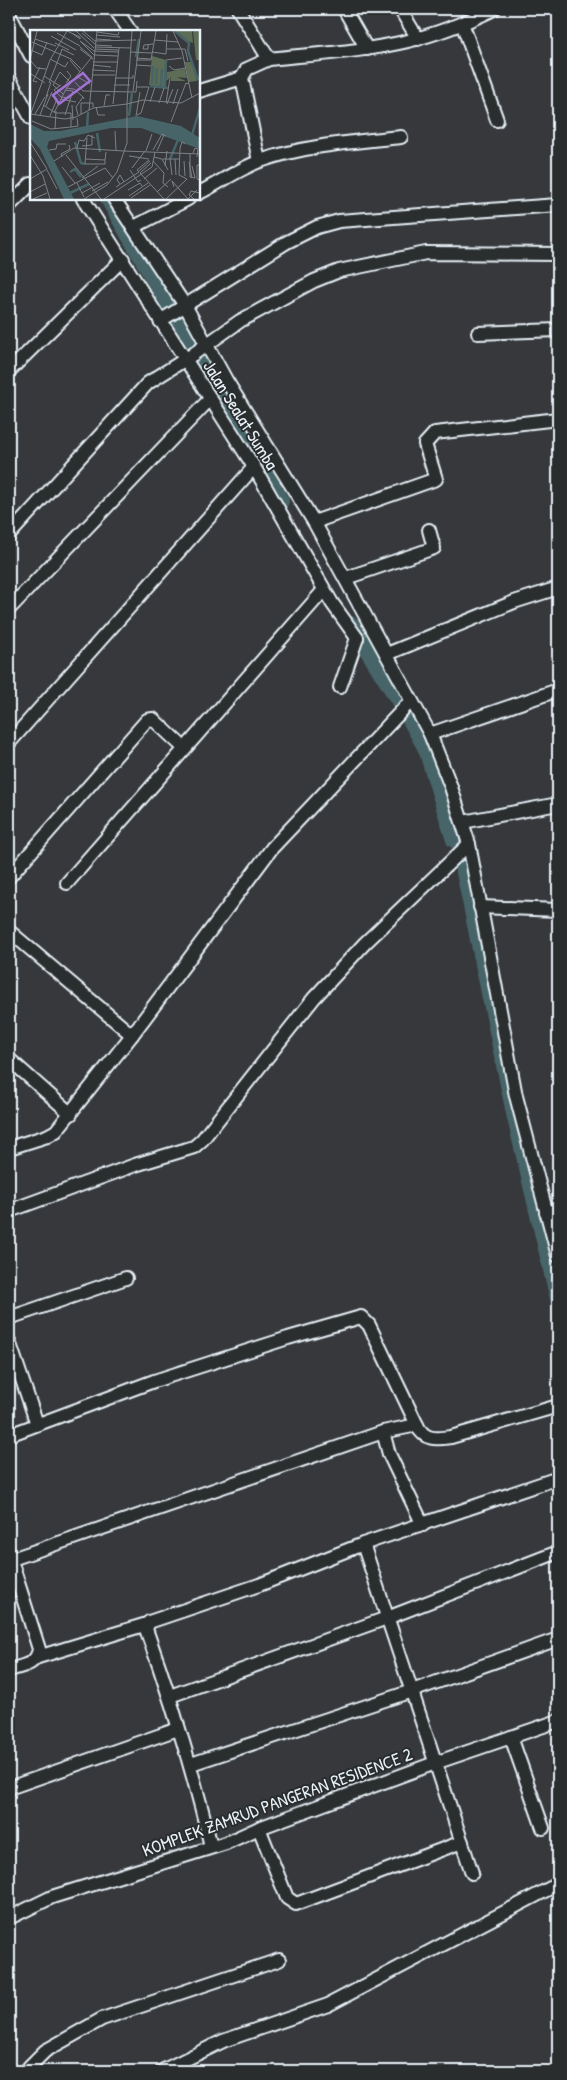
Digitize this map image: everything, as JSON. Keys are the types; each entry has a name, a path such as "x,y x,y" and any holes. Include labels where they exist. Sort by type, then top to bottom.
{"street":[{"path":"115,9 129,30"},
{"path":"238,9 269,59"},
{"path":"344,9 367,49"},
{"path":"400,9 418,39"},
{"path":"259,162 242,78 247,69 269,59 367,49 418,39 466,17 494,9"},
{"path":"9,14 30,54"},
{"path":"466,17 497,120"},
{"path":"9,78 30,116"},
{"path":"200,91 242,78"},
{"path":"200,192 259,162 326,145 401,137"},
{"path":"9,206 30,185"},
{"name":"Jalan Sealat Sumba","path":"84,200 188,357 210,399 254,467 324,590 357,638"},
{"path":"115,200 134,227 314,522 346,578 375,637 387,654 430,734 463,822 469,844 516,1096 552,1212 558,1256"},
{"path":"134,227 186,200"},
{"path":"162,319 183,308 287,242 317,227 339,220 558,205"},
{"path":"9,535 148,383 255,312 326,275 432,253 558,254"},
{"path":"9,371 123,259"},
{"path":"478,333 558,330"},
{"path":"9,609 210,399"},
{"path":"314,522 436,479 425,444 435,433 558,419"},
{"path":"9,743 254,467"},
{"path":"261,479 280,469"},
{"path":"346,578 434,548 429,530"},
{"path":"387,654 514,602 558,588"},
{"path":"67,883 324,590"},
{"path":"340,687 357,638 375,637"},
{"path":"430,734 531,697 558,690"},
{"path":"9,1148 47,1136 56,1131 132,1035 272,848 412,701"},
{"path":"9,877 146,720 153,720 184,748"},
{"path":"463,822 558,804"},
{"path":"9,1211 134,1165 194,1147 202,1140 314,998 365,943 469,844"},
{"path":"480,907 558,910"},
{"path":"9,930 132,1035"},
{"path":"9,1059 71,1114"},
{"path":"9,1318 126,1278"},
{"path":"9,1435 154,1381 288,1338 362,1318 369,1325 423,1435 434,1439 451,1438 558,1406"},
{"path":"9,1341 37,1424"},
{"path":"38,1657 37,1640 9,1558 383,1432 417,1425"},
{"path":"383,1432 389,1454 423,1525"},
{"path":"9,1670 34,1661 38,1657 147,1624 258,1585 363,1544 558,1478"},
{"path":"363,1544 472,1873"},
{"path":"170,1696 387,1618 558,1552"},
{"path":"147,1624 146,1629 170,1696 178,1729 191,1764 211,1846"},
{"path":"191,1764 412,1692 558,1639"},
{"name":"KOMPLEK ZAMRUD PANGERAN RESIDENCE 2","path":"9,1918 52,1897 226,1842 435,1763 558,1721"},
{"path":"9,1788 178,1729"},
{"path":"511,1737 543,1828"},
{"path":"259,1828 287,1898 296,1904 462,1842"},
{"path":"162,2071 223,2041 328,2005 558,1884"},
{"path":"31,2071 29,2067 45,2051 102,2019 279,1960"}],"waterway":[{"path":"109,200 281,501"},
{"path":"351,624 404,709 426,749 454,840"},
{"path":"463,867 515,1118 558,1299"}]}
